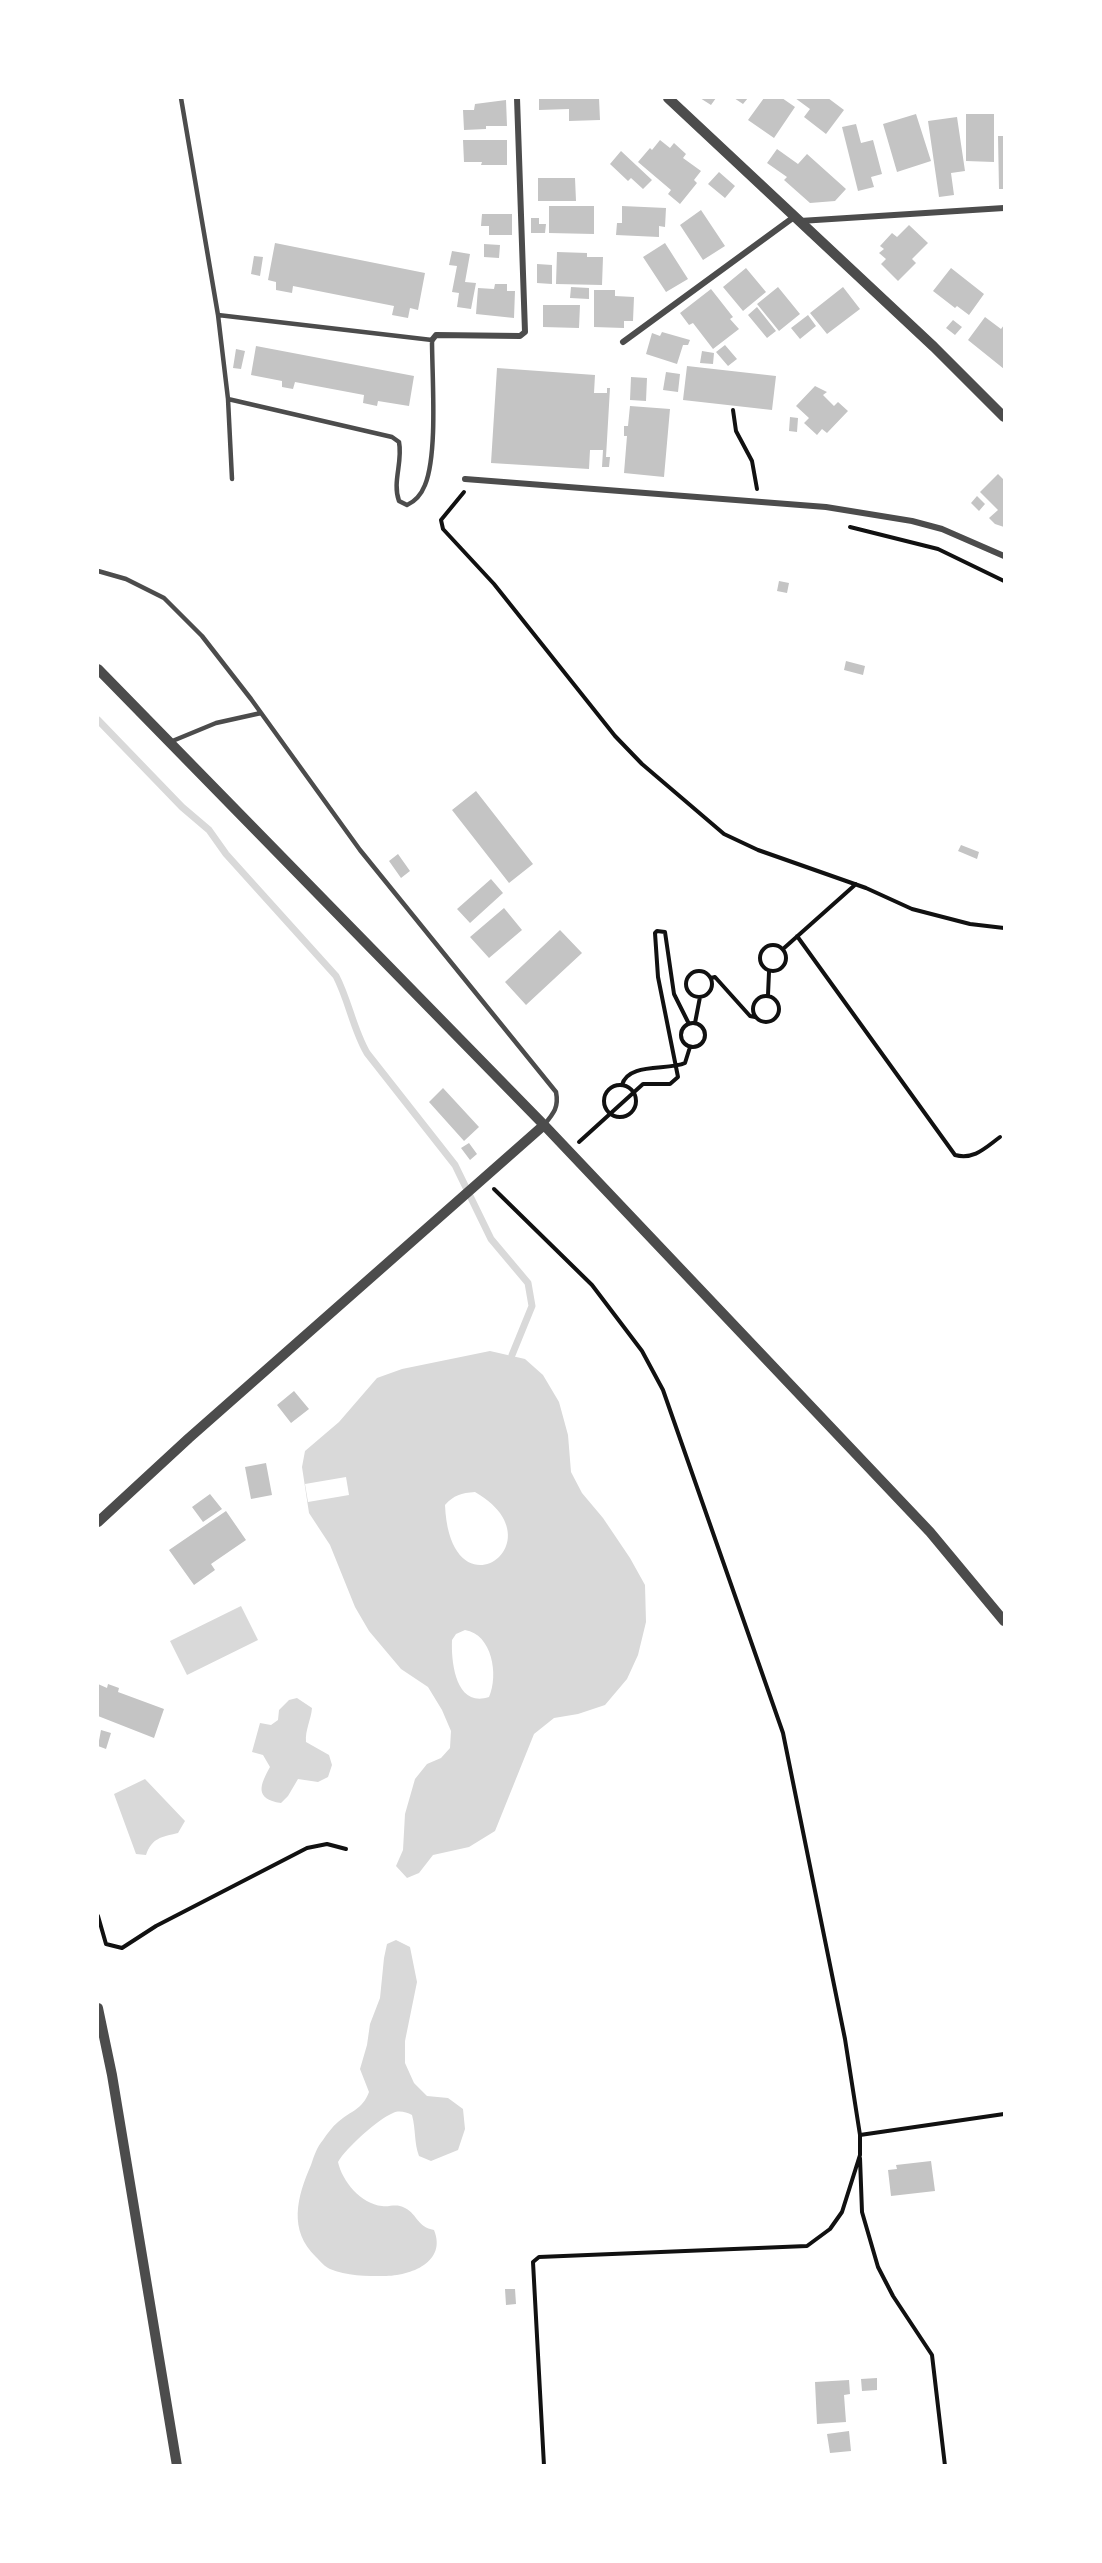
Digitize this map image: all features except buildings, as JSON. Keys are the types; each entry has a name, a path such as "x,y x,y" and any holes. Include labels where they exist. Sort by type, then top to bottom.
{"street":[{"path":"432,340 436,335 520,336 525,332 517,98"},
{"path":"668,98 1005,417"},
{"path":"623,342 797,219 1005,208"},
{"path":"465,479 826,507 912,521 942,529 1005,556"},
{"path":"98,669 569,1151 930,1532 1005,1621"},
{"path":"98,1522 198,1430 544,1125"},
{"path":"98,2008 112,2075 177,2466"}],"lane":[{"path":"181,98 218,315 228,399 232,479"},
{"path":"218,315 432,340 432,459 425,485 416,501 407,505 399,501 395,492 402,453 399,442 392,436 228,399"},
{"path":"98,571 126,579 164,598 202,636 261,712 360,850 556,1092 558,1104 554,1114 544,1125"},
{"path":"170,742 216,723 261,712"}],"path":[{"path":"733,410 736,431 752,461 758,482 757,502"},
{"path":"476,480 446,512 441,520 443,529 494,584 615,736 642,764 724,834 758,850 856,884 912,909 970,924 1005,928"},
{"path":"840,524 938,549 1005,581"},
{"path":"783,949 856,884"},
{"path":"569,1151 643,1084 670,1084 678,1077 658,977 655,933 657,931 665,932 670,979 674,994 689,1024"},
{"path":"797,936 955,1155 966,1158 975,1156 999,1137"},
{"path":"768,995 769,972 760,963 762,950 775,945 783,949 786,957 784,965 778,971 769,972"},
{"path":"711,978 710,991 700,997 692,995 686,988 688,975 701,970 711,978 715,977 750,1017 767,1022 777,1016 778,1003 768,995"},
{"path":"755,1017 752,1009 755,1000 768,995"},
{"path":"695,1023 700,997"},
{"path":"695,1023 702,1027 705,1038 700,1045 690,1047 682,1041 681,1033 684,1026 689,1024 695,1023"},
{"path":"622,1085 624,1079 633,1072 685,1063 690,1047"},
{"path":"622,1085 635,1094 636,1105 626,1117 615,1117 604,1105 605,1095 612,1087 622,1085"},
{"path":"482,1178 592,1285 642,1351 663,1390 783,1733 845,2039 860,2135 862,2212 878,2267 893,2296 932,2355 944,2465"},
{"path":"98,1916 106,1944 122,1948 156,1926 307,1848 327,1844 346,1849"},
{"path":"860,2135 1005,2115"},
{"path":"544,2466 533,2262 539,2257 807,2246 830,2229 842,2212 860,2155"}],"shaded area":[{"path":"490,1351 525,1359 543,1375 559,1402 568,1435 571,1472 582,1493 603,1518 645,1585 646,1622 638,1655 627,1679 605,1705 578,1714 554,1718 534,1734 495,1831 469,1847 433,1855 419,1873 407,1878 396,1866 403,1850 405,1814 415,1779 427,1764 441,1758 450,1748 451,1731 428,1687 401,1669 369,1631 355,1607 330,1545 309,1513 302,1467 305,1451 339,1422 377,1378 402,1369","holes":["475,1492 499,1512 508,1531 505,1549 494,1561 480,1565 464,1559 451,1540 445,1505 458,1495","465,1630 482,1639 491,1657 493,1678 489,1697 478,1699 469,1696 458,1681 453,1660 452,1640 456,1634"]},
{"path":"241,1606 258,1640 187,1675 170,1641"},
{"path":"297,1698 312,1708 306,1742 329,1755 332,1765 328,1777 318,1782 298,1779 281,1803 272,1801 263,1795 262,1785 270,1767 263,1755 252,1752 260,1723 271,1725 278,1720 279,1710 289,1700"},
{"path":"145,1779 185,1821 178,1833 162,1837 154,1842 146,1855 136,1854 114,1794"},
{"path":"396,1940 410,1947 417,1982 405,2041 405,2063 414,2083 427,2096 448,2098 463,2109 465,2129 458,2150 431,2161 419,2156 412,2115 395,2112 371,2127 342,2156 338,2162 340,2169 348,2184 360,2196 374,2204 405,2208 421,2224 434,2230 437,2241 431,2259 415,2270 394,2275 350,2274 328,2268 307,2247 298,2224 299,2201 319,2146 336,2124 360,2106 369,2092 360,2069 370,2024 380,1998 387,1944"}],"pier":[{"path":"346,1477 349,1495 308,1502 305,1484"}],"waterway":[{"path":"98,720 182,807 209,830 226,854 336,976 367,1053 455,1165 491,1239 528,1283 532,1306 512,1355"}]}
